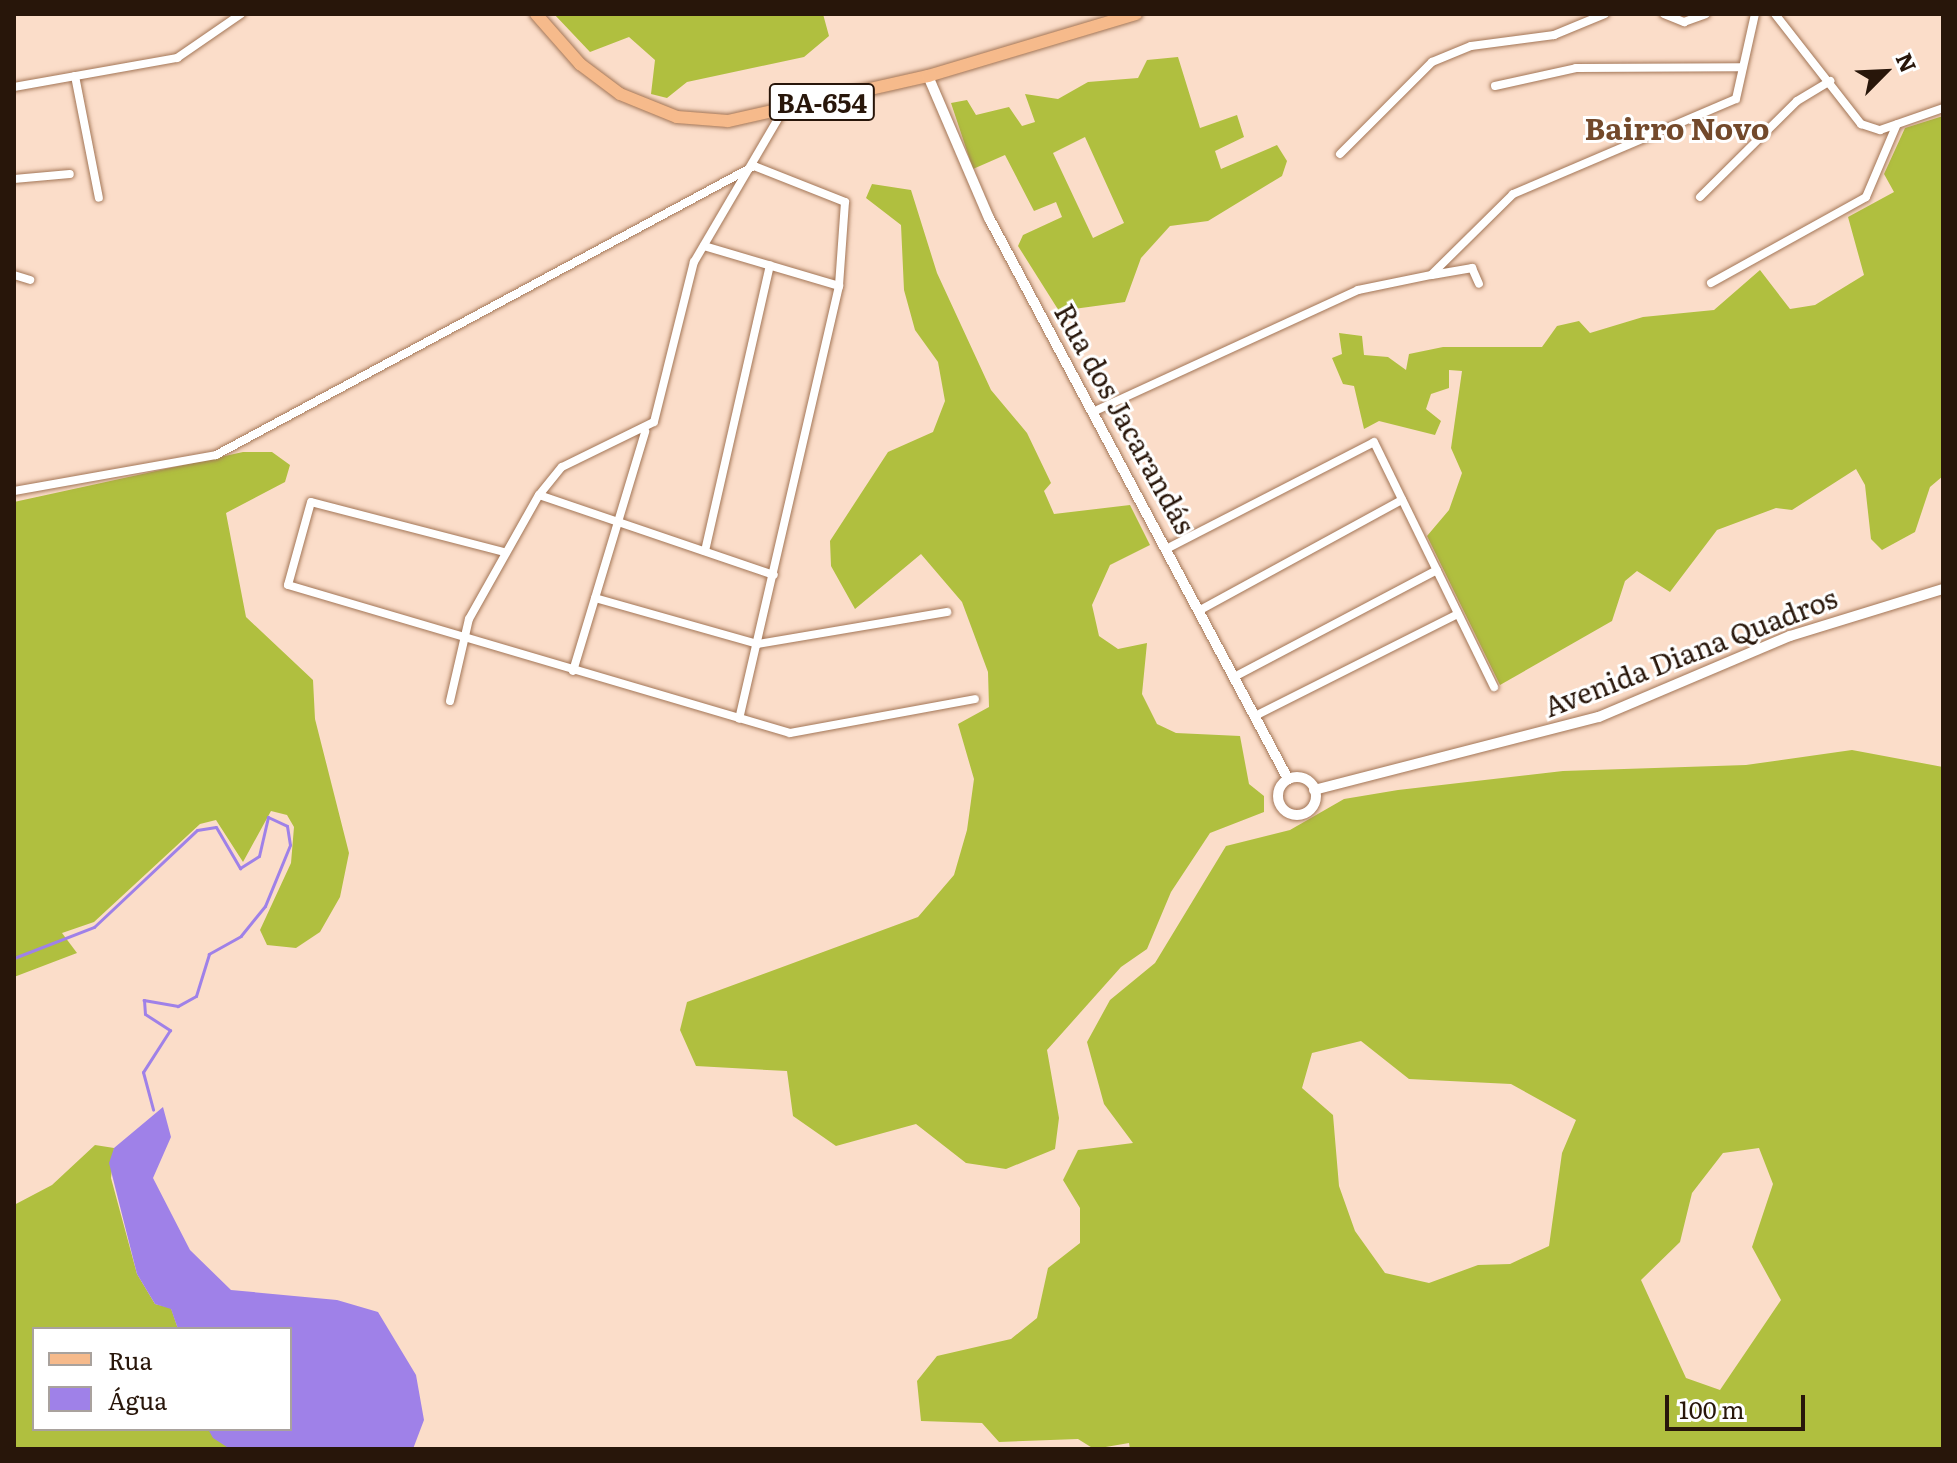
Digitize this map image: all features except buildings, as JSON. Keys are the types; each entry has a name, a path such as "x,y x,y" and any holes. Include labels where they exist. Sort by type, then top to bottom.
{"main road":[{"name":"BA-654","path":"536,14 591,73 648,108 728,121 782,112 928,76 1136,14"}],"street":[{"path":"14,87 188,54 220,22 241,14"},
{"path":"1340,154 1432,62 1471,46 1554,35 1605,14"},
{"path":"1664,14 1684,22 1706,14"},
{"path":"1431,275 1513,194 1736,99 1755,14"},
{"path":"1775,14 1861,124 1880,130 1943,108"},
{"path":"1495,86 1576,68 1742,67"},
{"path":"75,76 99,198"},
{"name":"Rua dos Jacarandás","path":"928,76 989,218 1170,547 1288,779"},
{"path":"1700,197 1797,101 1830,81"},
{"path":"573,671 645,432 654,422 687,284 704,246 754,166 782,112"},
{"path":"1711,283 1866,197 1897,124"},
{"path":"14,491 216,455 754,166 845,202 839,286 739,719"},
{"path":"14,179 70,174"},
{"path":"704,246 839,286"},
{"path":"705,551 770,265"},
{"path":"1095,411 1358,290 1472,268 1479,284"},
{"path":"14,275 30,280"},
{"path":"450,701 464,640 504,552 539,495 562,467 645,432"},
{"path":"1170,547 1374,442 1494,687"},
{"path":"539,495 774,575"},
{"path":"1202,609 1402,500"},
{"path":"504,552 311,502 288,585 464,640 790,733 975,699"},
{"path":"1236,676 1437,570"},
{"name":"Avenida Diana Quadros","path":"1314,790 1599,717 1790,636 1943,589"},
{"path":"595,598 758,644 947,612"},
{"path":"1255,716 1458,614"},
{"path":"1288,779 1303,779 1314,790 1310,810 1290,814 1278,797 1288,779"}],"green space":[{"path":"554,14 823,14 829,36 804,57 687,82 667,98 651,94 655,60 629,37 590,52"},
{"path":"1178,57 1200,128 1237,115 1244,137 1215,151 1221,169 1277,145 1287,161 1282,176 1208,221 1170,226 1141,258 1125,302 1059,311 1018,246 1023,235 1062,217 1056,202 1034,211 1005,155 973,169 951,103 967,100 976,115 1009,107 1022,126 1035,122 1025,94 1058,99 1088,82 1138,78 1147,60","holes":["1085,137 1124,223 1093,238 1053,153"]},
{"path":"1943,116 1943,476 1930,487 1915,532 1882,550 1871,539 1865,485 1856,469 1792,510 1776,508 1717,530 1670,592 1637,571 1625,581 1612,621 1500,685 1427,536 1449,510 1462,473 1451,448 1462,371 1449,370 1449,388 1431,394 1426,409 1441,421 1435,435 1379,421 1364,429 1354,386 1343,384 1332,358 1342,354 1339,333 1362,336 1364,355 1388,357 1406,370 1409,354 1443,347 1542,347 1557,326 1579,321 1590,333 1643,317 1714,310 1760,270 1790,309 1815,305 1864,275 1848,217 1894,192 1884,174 1905,128"},
{"path":"872,184 911,190 937,273 991,390 1027,433 1051,483 1044,491 1054,514 1130,505 1150,545 1110,565 1092,605 1099,636 1118,649 1147,643 1142,694 1157,724 1176,733 1240,736 1249,784 1264,796 1264,812 1210,833 1171,892 1147,949 1121,967 1047,1050 1059,1118 1055,1149 1006,1169 966,1163 916,1124 836,1146 793,1116 787,1071 696,1066 680,1030 687,1002 918,917 954,875 967,830 974,779 958,724 989,707 988,672 962,602 921,554 855,609 831,566 830,541 888,452 933,432 945,401 938,362 915,330 904,290 901,225 866,198"},
{"path":"243,452 272,452 290,465 285,482 226,513 246,617 313,680 315,719 349,853 340,897 320,932 296,948 267,945 260,930 291,863 294,827 287,815 271,811 243,862 216,820 200,824 94,922 62,933 77,953 14,977 14,502"},
{"path":"1852,750 1943,767 1943,1449 1130,1449 1129,1443 1094,1449 1078,1439 999,1442 982,1423 921,1421 917,1381 937,1356 1011,1339 1037,1318 1048,1268 1080,1243 1080,1208 1063,1180 1078,1150 1133,1143 1104,1104 1087,1042 1110,1000 1155,963 1226,846 1290,830 1344,799 1398,790 1563,771 1746,765","holes":["1361,1041 1409,1079 1511,1084 1576,1120 1562,1153 1549,1246 1510,1264 1478,1265 1429,1283 1385,1273 1355,1231 1339,1186 1333,1115 1302,1088 1312,1053","1759,1148 1773,1184 1752,1247 1781,1300 1720,1390 1686,1378 1641,1280 1680,1242 1692,1193 1723,1153"]},
{"path":"95,1145 114,1148 111,1178 137,1274 155,1304 171,1308 177,1327 32,1327 32,1431 210,1431 230,1449 14,1449 14,1205 52,1185"}],"water":[{"path":"163,1107 171,1137 153,1178 190,1250 231,1290 337,1300 378,1312 416,1375 424,1420 413,1449 230,1449 213,1438 209,1431 292,1431 292,1327 177,1327 171,1309 155,1304 137,1274 109,1163 114,1148"}],"waterway":[{"path":"14,958 94,927 197,830 216,827 240,868 259,856 268,817 287,826 290,845 265,906 241,936 209,954 196,996 178,1006 144,1000 145,1014 170,1030 143,1072 153,1110"}],"district":[{"name":"Bairro Novo","path":"1677,127"}]}
